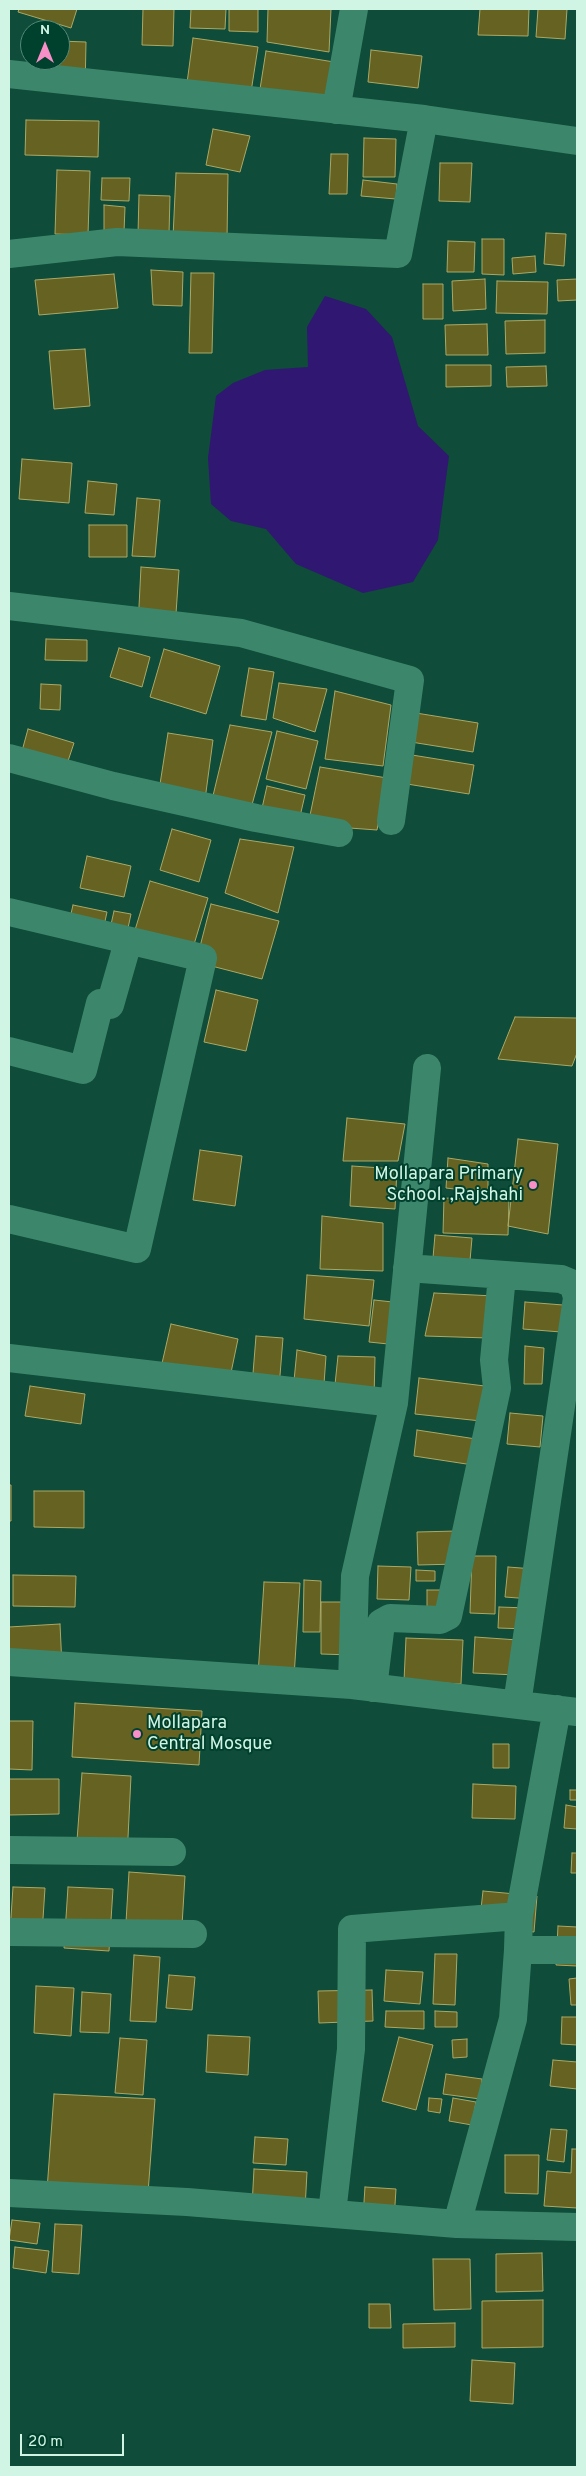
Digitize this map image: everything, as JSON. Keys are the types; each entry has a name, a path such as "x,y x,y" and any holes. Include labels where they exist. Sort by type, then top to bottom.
{"street":[{"path":"336,110 354,9"},
{"path":"9,74 424,118 577,141"},
{"path":"9,254 116,242 398,254 424,118"},
{"path":"9,606 241,633 410,680 391,821"},
{"path":"9,758 113,786 256,818 339,834"},
{"path":"9,912 128,942 203,958 137,1249 9,1219"},
{"path":"9,1052 83,1070 100,1002 110,1005 128,942"},
{"path":"362,1686 355,1576 394,1403 427,1068"},
{"path":"407,1268 561,1279 573,1284 577,1297 517,1704"},
{"path":"362,1686 381,1623 390,1618 440,1620 448,1616 497,1388 494,1360 502,1276"},
{"path":"9,1358 394,1403"},
{"path":"9,1662 362,1686 567,1711 519,1916 513,2019 457,2224"},
{"path":"9,1850 172,1852"},
{"path":"332,2213 351,2049 352,1928 519,1916"},
{"path":"9,1932 193,1934"},
{"path":"518,1950 577,1950"},
{"path":"9,2193 187,2202 457,2224 577,2227"}],"shaded area":[{"path":"325,296 366,309 392,337 418,426 449,456 438,540 413,582 363,593 296,564 266,529 231,521 211,504 208,458 216,396 233,383 265,370 308,367 307,327"}],"building":[{"path":"19,9 77,9 71,28 70,20 44,20 18,12"},
{"path":"143,9 174,9 173,46 142,45"},
{"path":"191,9 226,9 225,29 190,28"},
{"path":"229,9 258,9 258,32 229,31"},
{"path":"268,9 331,9 329,52 267,42"},
{"path":"480,9 529,9 528,36 478,35"},
{"path":"538,9 567,9 565,39 536,37"},
{"path":"193,38 258,47 251,92 187,83"},
{"path":"70,41 86,42 85,91 46,90 47,70 70,70"},
{"path":"371,50 422,56 418,88 368,82"},
{"path":"266,51 334,62 327,100 260,89"},
{"path":"26,120 99,121 98,157 25,155"},
{"path":"213,129 250,136 240,172 206,165"},
{"path":"364,138 396,139 395,177 363,177"},
{"path":"331,154 348,154 347,194 329,194"},
{"path":"440,163 472,163 470,202 439,201"},
{"path":"57,170 90,171 88,235 55,234"},
{"path":"176,173 228,174 227,239 173,237"},
{"path":"102,178 130,178 129,201 101,200"},
{"path":"363,180 397,184 396,199 361,196"},
{"path":"139,195 170,196 169,234 138,234"},
{"path":"104,205 125,207 124,232 104,232"},
{"path":"546,233 566,234 564,266 544,264"},
{"path":"482,239 504,239 504,275 482,274"},
{"path":"448,241 475,242 474,272 447,272"},
{"path":"535,256 536,272 513,274 512,258"},
{"path":"151,270 183,272 182,306 153,305"},
{"path":"191,273 214,273 212,353 189,353"},
{"path":"114,274 118,308 39,315 35,280"},
{"path":"485,279 486,309 453,311 452,281"},
{"path":"577,279 577,300 558,301 557,280"},
{"path":"497,281 548,282 547,314 496,313"},
{"path":"423,284 443,284 443,319 423,319"},
{"path":"545,320 545,353 506,354 505,321"},
{"path":"487,324 488,355 446,355 445,325"},
{"path":"85,349 90,406 54,409 49,351"},
{"path":"446,365 491,365 491,386 446,387"},
{"path":"546,366 547,386 507,387 506,367"},
{"path":"22,459 72,463 69,503 19,499"},
{"path":"88,481 117,484 114,515 85,513"},
{"path":"137,498 160,500 155,557 132,556"},
{"path":"89,525 127,525 127,557 89,557"},
{"path":"141,567 179,570 175,628 138,626"},
{"path":"46,639 87,640 87,661 45,660"},
{"path":"119,648 150,657 142,687 110,677"},
{"path":"164,649 220,666 206,714 150,697"},
{"path":"249,668 274,672 266,720 241,716"},
{"path":"279,683 327,689 315,732 273,718"},
{"path":"41,684 61,685 60,710 40,709"},
{"path":"335,691 391,705 383,766 325,759"},
{"path":"416,713 478,723 473,752 411,742"},
{"path":"230,725 272,732 250,812 211,804"},
{"path":"28,729 74,743 67,764 22,751"},
{"path":"277,731 318,741 306,789 266,779"},
{"path":"168,733 213,740 204,807 158,797"},
{"path":"412,755 474,765 469,794 407,784"},
{"path":"320,767 387,778 377,830 308,825"},
{"path":"267,786 305,795 298,825 260,817"},
{"path":"172,829 211,840 199,882 160,870"},
{"path":"240,839 294,847 278,913 225,893"},
{"path":"87,856 131,866 124,897 80,888"},
{"path":"150,881 208,898 189,961 131,943"},
{"path":"211,904 279,921 262,979 196,962"},
{"path":"73,905 107,912 102,935 68,927"},
{"path":"114,911 131,914 125,942 108,938"},
{"path":"216,990 258,1000 246,1051 204,1042"},
{"path":"515,1017 577,1018 577,1053 572,1066 498,1059"},
{"path":"347,1118 405,1124 398,1161 343,1161"},
{"name":"Mollapara Primary School. ,Rajshahi","path":"518,1139 558,1144 548,1234 508,1226"},
{"path":"200,1150 242,1156 235,1206 193,1200"},
{"path":"448,1158 488,1164 488,1193 446,1188"},
{"path":"352,1166 397,1169 395,1209 350,1206"},
{"path":"444,1198 509,1200 508,1235 443,1233"},
{"path":"322,1216 383,1223 383,1271 320,1269"},
{"path":"435,1235 472,1238 469,1272 432,1269"},
{"path":"307,1275 374,1280 369,1326 304,1319"},
{"path":"434,1293 494,1296 488,1338 425,1336"},
{"path":"374,1300 402,1303 398,1345 369,1342"},
{"path":"525,1302 563,1305 561,1332 523,1329"},
{"path":"171,1324 238,1339 228,1387 160,1372"},
{"path":"256,1336 283,1338 279,1388 252,1386"},
{"path":"525,1346 544,1348 542,1384 524,1384"},
{"path":"297,1350 326,1356 323,1398 293,1391"},
{"path":"338,1356 375,1357 374,1399 334,1394"},
{"path":"419,1378 485,1386 481,1421 415,1414"},
{"path":"30,1386 85,1394 81,1424 25,1416"},
{"path":"510,1413 543,1416 540,1447 507,1444"},
{"path":"417,1430 476,1439 473,1465 414,1456"},
{"path":"9,1485 11,1485 11,1521 9,1521"},
{"path":"34,1491 84,1491 84,1528 34,1527"},
{"path":"457,1531 458,1564 418,1565 417,1532"},
{"path":"472,1556 496,1556 495,1614 470,1613"},
{"path":"378,1566 411,1567 409,1600 377,1599"},
{"path":"508,1567 534,1569 531,1599 505,1597"},
{"path":"416,1570 435,1571 435,1581 416,1581"},
{"path":"13,1575 76,1576 75,1607 13,1606"},
{"path":"304,1580 321,1581 320,1632 303,1632"},
{"path":"264,1582 300,1583 294,1677 258,1675"},
{"path":"427,1590 445,1590 445,1612 427,1612"},
{"path":"321,1602 352,1602 352,1655 321,1654"},
{"path":"499,1607 528,1608 527,1629 498,1628"},
{"path":"60,1624 62,1666 9,1669 9,1627"},
{"path":"475,1637 518,1640 516,1675 473,1673"},
{"path":"406,1638 463,1640 461,1684 404,1681"},
{"name":"Mollapara Central Mosque","path":"75,1703 202,1711 199,1765 72,1757"},
{"path":"9,1721 33,1721 32,1770 9,1769"},
{"path":"493,1744 509,1744 509,1768 493,1768"},
{"path":"82,1773 131,1776 127,1858 76,1854"},
{"path":"9,1779 59,1779 59,1814 9,1815"},
{"path":"473,1784 516,1786 515,1819 472,1818"},
{"path":"570,1790 577,1790 577,1800 570,1800"},
{"path":"566,1805 577,1807 577,1829 564,1828"},
{"path":"572,1853 577,1853 577,1873 571,1873"},
{"path":"129,1872 185,1876 181,1942 125,1939"},
{"path":"13,1887 45,1888 42,1934 10,1932"},
{"path":"68,1887 113,1889 109,1951 64,1948"},
{"path":"483,1891 537,1896 534,1932 479,1927"},
{"path":"558,1926 577,1927 577,1966 556,1965"},
{"path":"435,1954 457,1954 455,2005 433,2004"},
{"path":"134,1955 160,1957 156,2022 130,2021"},
{"path":"386,1970 423,1972 420,2004 384,2001"},
{"path":"169,1975 195,1977 192,2010 166,2008"},
{"path":"577,1978 577,2005 571,2005 569,1979"},
{"path":"36,1986 74,1988 71,2036 34,2033"},
{"path":"372,1990 373,2021 319,2023 318,1991"},
{"path":"82,1992 111,1994 109,2033 80,2032"},
{"path":"386,2011 424,2011 424,2029 385,2027"},
{"path":"435,2011 457,2012 457,2027 435,2027"},
{"path":"562,2017 577,2017 577,2045 561,2044"},
{"path":"208,2035 250,2037 248,2075 206,2072"},
{"path":"399,2037 433,2045 416,2110 382,2101"},
{"path":"120,2038 147,2040 143,2095 115,2093"},
{"path":"467,2039 467,2057 453,2058 452,2040"},
{"path":"553,2060 577,2062 577,2089 550,2086"},
{"path":"446,2074 482,2079 480,2099 443,2094"},
{"path":"54,2094 155,2099 148,2193 47,2190"},
{"path":"429,2098 442,2099 440,2113 428,2111"},
{"path":"453,2098 476,2102 472,2125 449,2121"},
{"path":"551,2129 567,2130 564,2162 547,2160"},
{"path":"255,2137 288,2139 286,2165 253,2163"},
{"path":"572,2149 577,2149 577,2208 544,2206 547,2171 571,2173"},
{"path":"505,2155 539,2155 538,2194 505,2193"},
{"path":"254,2169 307,2172 305,2209 252,2206"},
{"path":"365,2187 396,2189 394,2220 363,2217"},
{"path":"12,2220 40,2223 37,2244 9,2240"},
{"path":"55,2224 82,2225 79,2274 52,2272"},
{"path":"15,2247 49,2251 46,2273 13,2268"},
{"path":"542,2253 543,2291 496,2292 496,2254"},
{"path":"433,2259 470,2259 471,2309 434,2310"},
{"path":"543,2300 543,2347 482,2348 482,2301"},
{"path":"369,2304 390,2304 391,2328 369,2328"},
{"path":"455,2323 455,2347 403,2348 403,2324"},
{"path":"472,2360 515,2363 513,2404 470,2401"}],"place":[{"name":"Mollapara Primary School. ,Rajshahi","path":"533,1185"},
{"name":"Mollapara Central Mosque","path":"137,1734"}]}
